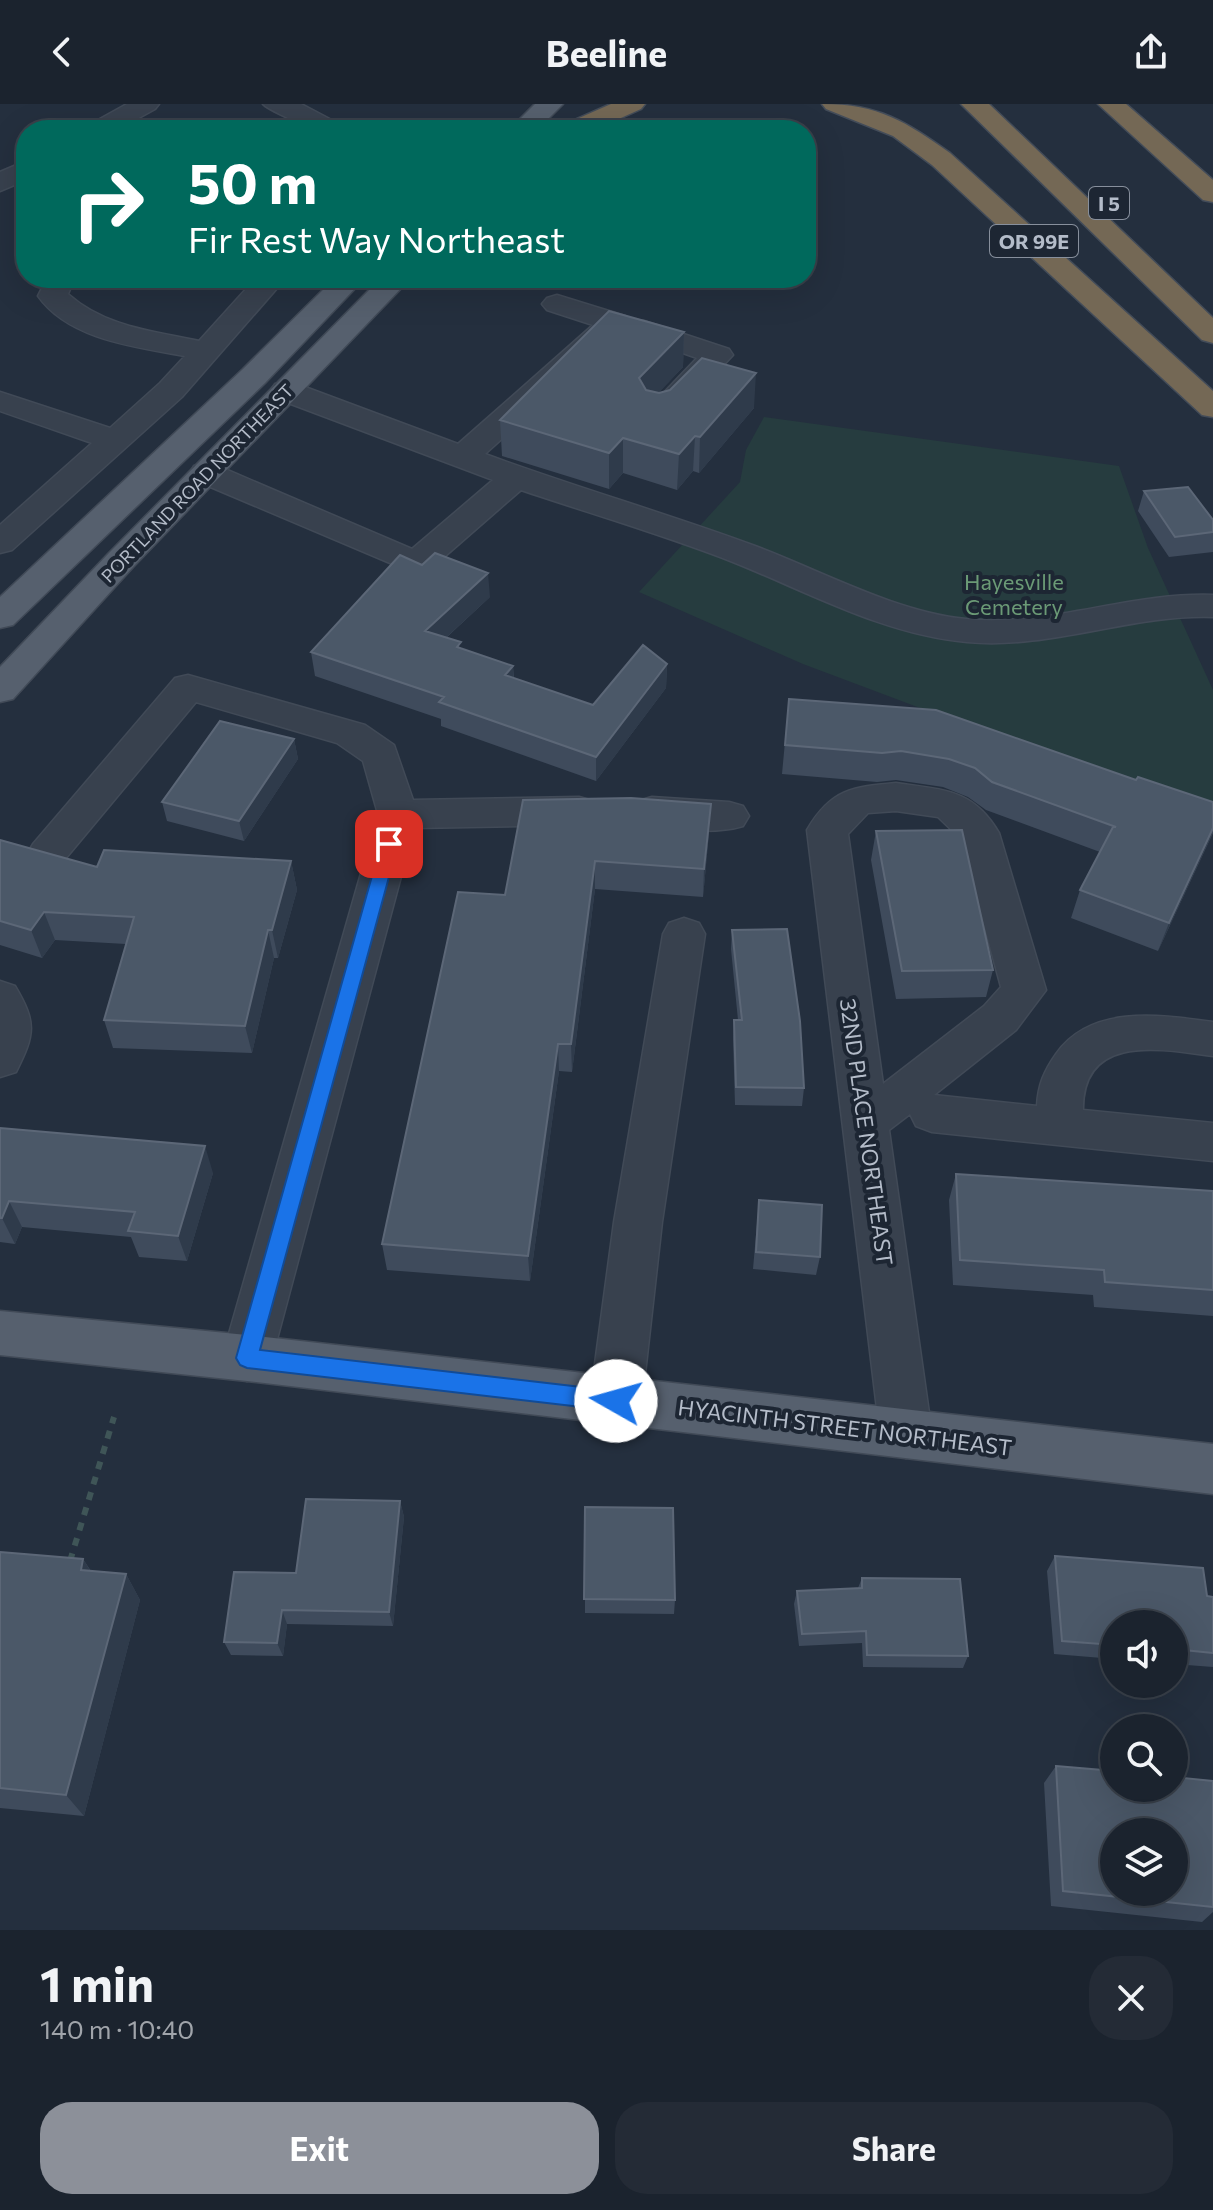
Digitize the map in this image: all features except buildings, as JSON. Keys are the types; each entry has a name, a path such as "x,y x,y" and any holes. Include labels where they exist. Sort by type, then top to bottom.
{"highway":[{"path":"595,120 632,104"},
{"name":"OR 99E","path":"835,104 902,131 941,159 1213,408"},
{"name":"I 5","path":"974,104 1213,334"},
{"name":"I 5","path":"1005,104 1213,301"},
{"path":"1111,104 1213,194"}],"main road":[{"path":"533,120 550,104"},
{"name":"PORTLAND ROAD NORTHEAST","path":"0,617 254,376 341,288"},
{"name":"PORTLAND ROAD NORTHEAST","path":"0,690 387,288"},
{"name":"HYACINTH STREET NORTHEAST","path":"0,1333 247,1358 1213,1469"}],"street":[{"path":"116,120 146,104"},
{"path":"276,104 306,120"},
{"path":"57,288 53,296 68,312 95,325 208,352"},
{"path":"0,543 117,441 208,352 263,288"},
{"path":"463,457 614,322 557,304"},
{"path":"633,327 718,355 657,416"},
{"path":"286,391 516,477 741,553 920,624 969,631 1014,630 1114,618 1186,605 1213,606"},
{"path":"0,401 117,441"},
{"path":"206,473 416,563 516,477"},
{"path":"47,854 188,687 351,734 380,754 398,814 247,1358"},
{"name":"32ND PLACE NORTHEAST","path":"865,1123 1000,1018 1024,990 979,833 950,805 896,797 857,800 827,830 865,1123 906,1434"},
{"path":"398,814 632,810 729,816"},
{"path":"616,1401 638,1222 684,934"},
{"path":"0,998 11,1015 12,1034 0,1059"},
{"path":"1060,1127 1062,1080 1094,1043 1139,1030 1213,1039"},
{"path":"932,1113 1213,1142"}],"path":[{"path":"77,1567 68,1566 114,1417"}],"green space":[{"name":"Hayesville Cemetery","path":"764,417 1119,466 1148,548 1213,690 1213,818 803,664 639,592 740,482 746,450"}],"route":[{"path":"389,844 247,1358 616,1401"}]}
